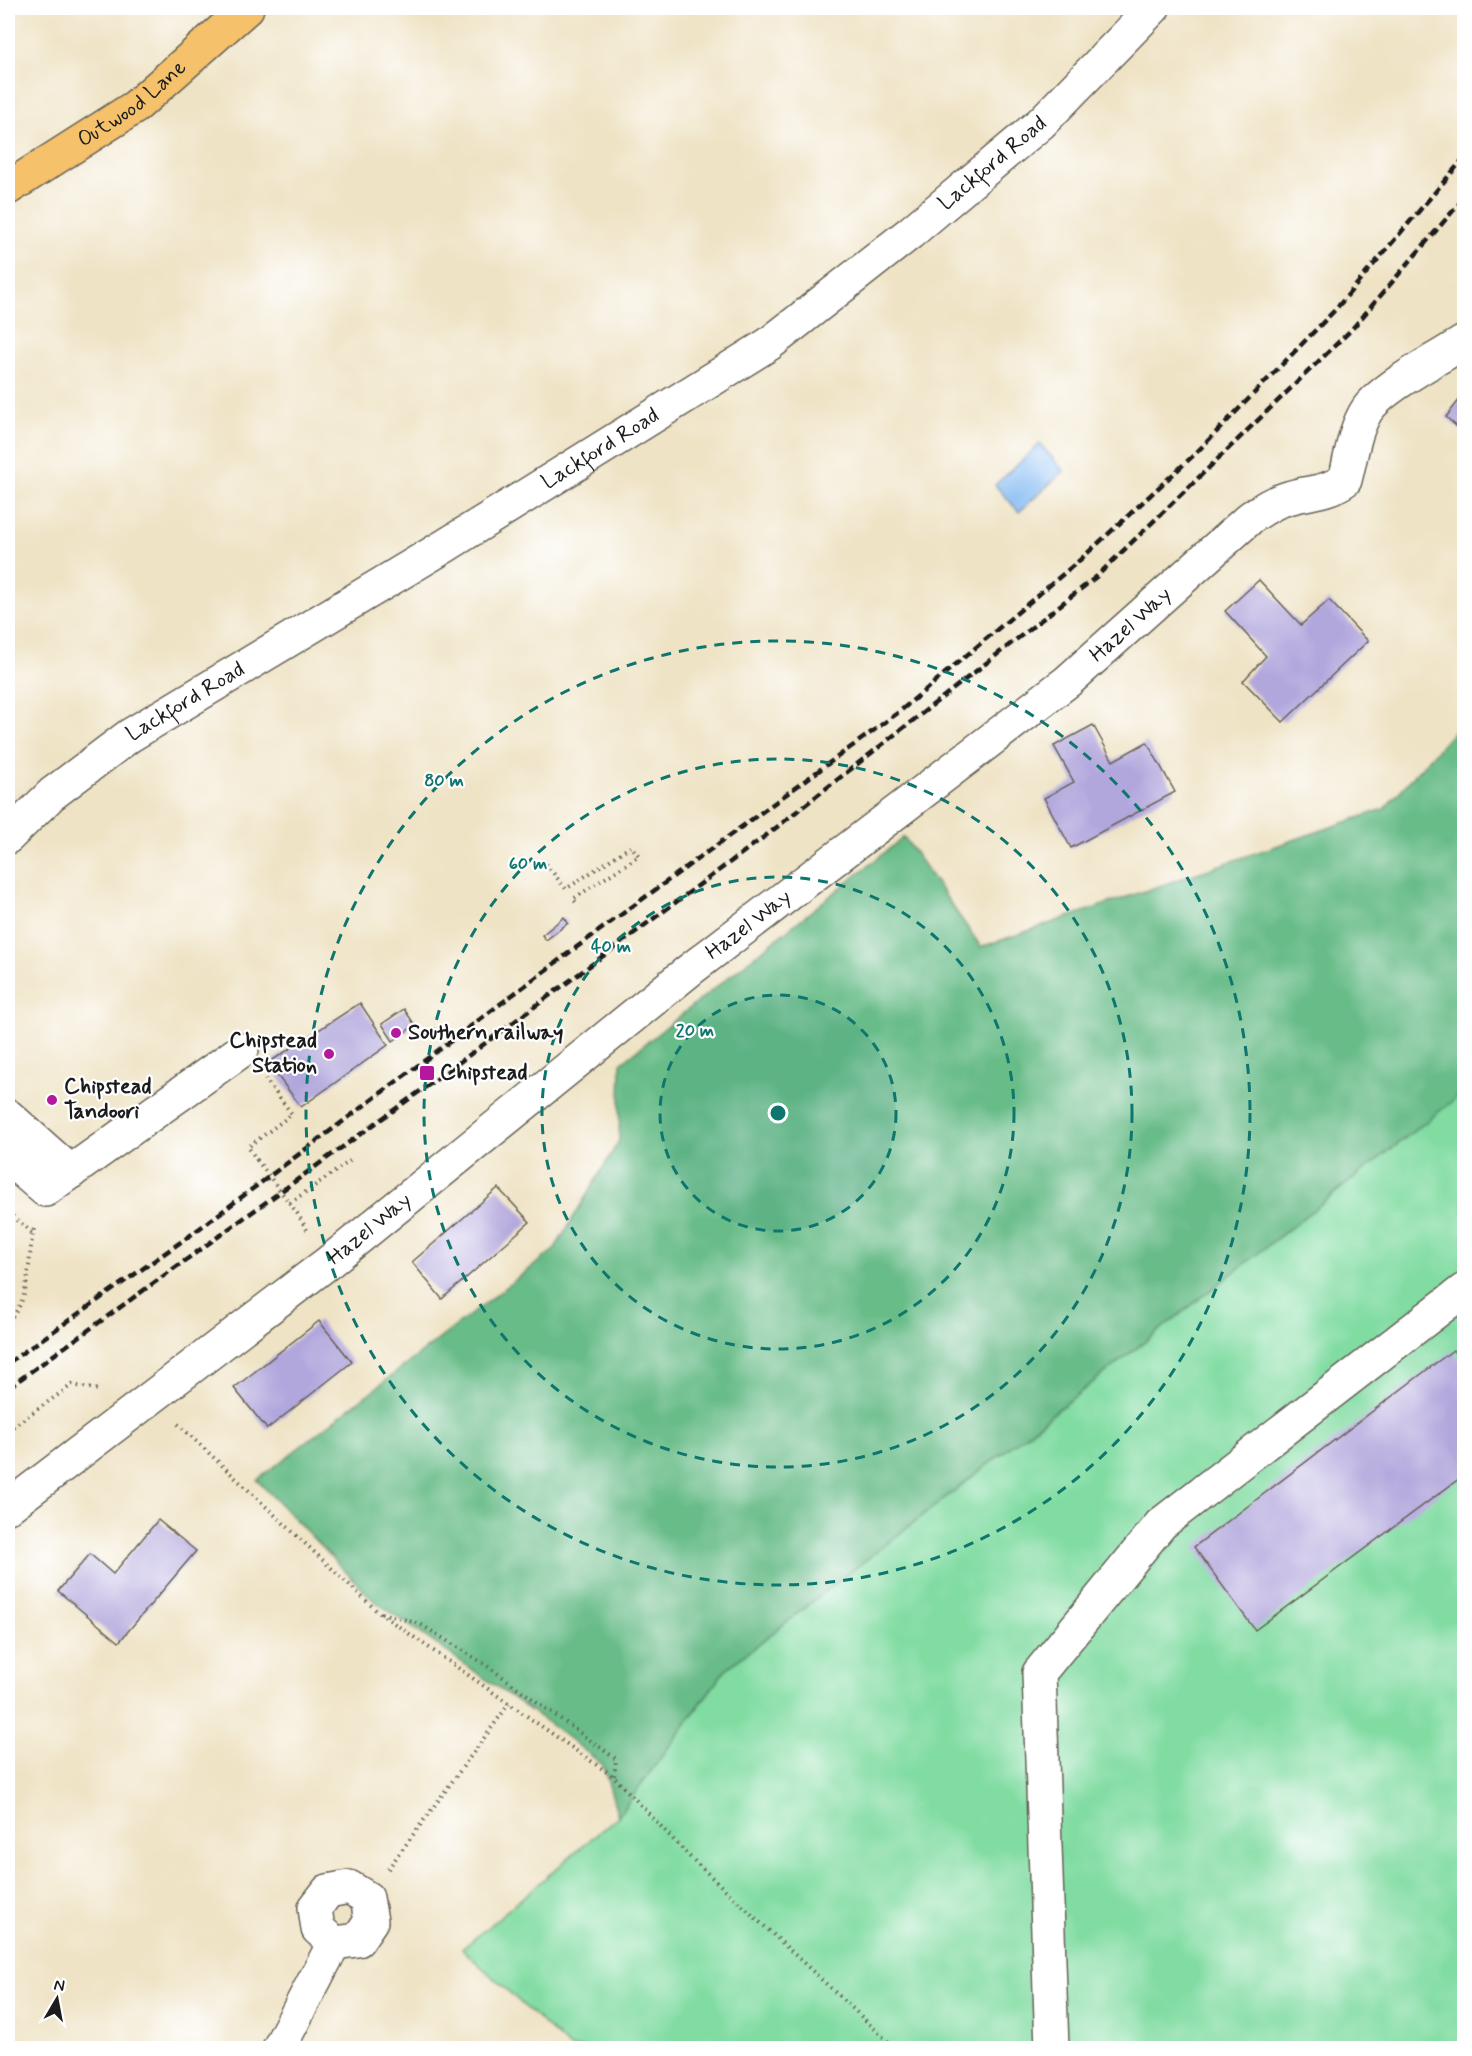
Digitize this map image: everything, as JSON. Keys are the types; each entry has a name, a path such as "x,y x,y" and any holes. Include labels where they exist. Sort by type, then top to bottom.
{"main road":[{"name":"Outwood Lane","path":"8,188 135,107 247,8"}],"street":[{"name":"Lackford Road","path":"8,837 52,794 129,736 445,546 769,344 909,233 1041,123 1153,8"},
{"name":"Hazel Way","path":"8,1507 329,1262 691,969 1068,681 1267,505 1286,498 1333,488 1345,480 1357,433 1367,410 1386,391 1464,342"},
{"path":"58,1180 242,1050"},
{"path":"8,1116 58,1180"},
{"path":"8,1158 58,1180"},
{"path":"1052,2049 1039,1673 1161,1524 1464,1290"},
{"path":"349,1887 367,1898 371,1921 358,1940 334,1943 318,1929 315,1908 328,1891 349,1887"},
{"path":"279,2049 334,1943"}],"path":[{"path":"546,864 566,889 631,846 639,856 573,899 578,905"},
{"path":"242,1050 292,1114 248,1147 297,1213"},
{"path":"290,1203 350,1161"},
{"path":"8,1320 17,1312 29,1274 33,1233 58,1180"},
{"path":"8,1212 33,1233"},
{"path":"8,1430 72,1385 151,1399 378,1612 614,1777 690,1857 895,2049"},
{"path":"378,1612 420,1624 486,1665 616,1759 614,1777"},
{"path":"367,1898 509,1704"}],"green space":[{"path":"1464,720 1464,1092 725,1670 618,1816 603,1765 558,1730 372,1599 257,1480 554,1250 619,1141 621,1063 904,837 981,947 1384,809"},
{"path":"1464,1092 1464,2048 570,2048 462,1949 618,1816 725,1670"}],"water":[{"path":"1040,444 1064,471 1019,512 995,485"}],"building":[{"path":"1464,394 1464,433 1446,417"},
{"path":"1259,580 1301,625 1329,600 1368,641 1283,722 1243,681 1266,656 1225,611"},
{"path":"1093,725 1113,761 1147,742 1175,792 1071,848 1044,798 1074,782 1054,746"},
{"path":"564,917 568,923 546,940 542,935"},
{"name":"Chipstead Station","path":"360,1003 388,1045 301,1107 268,1063"},
{"name":"Southern railway","path":"404,1009 415,1025 393,1041 382,1024"},
{"path":"498,1188 530,1222 442,1299 412,1262"},
{"path":"319,1321 352,1362 267,1429 234,1388"},
{"path":"1453,1350 1464,1366 1464,1475 1255,1630 1194,1547"},
{"path":"158,1520 196,1551 119,1642 58,1591 90,1554 113,1574"}],"railway":[{"path":"8,1363 188,1237 570,952 899,712 1081,559 1195,454 1335,310 1464,158"},
{"path":"8,1388 430,1084 768,834 1096,577 1352,329 1464,198"}],"place":[{"name":"Southern railway","path":"396,1033"},
{"name":"Chipstead Station","path":"329,1054"},
{"name":"Chipstead","path":"427,1073"},
{"name":"Chipstead Tandoori","path":"52,1100"}]}
